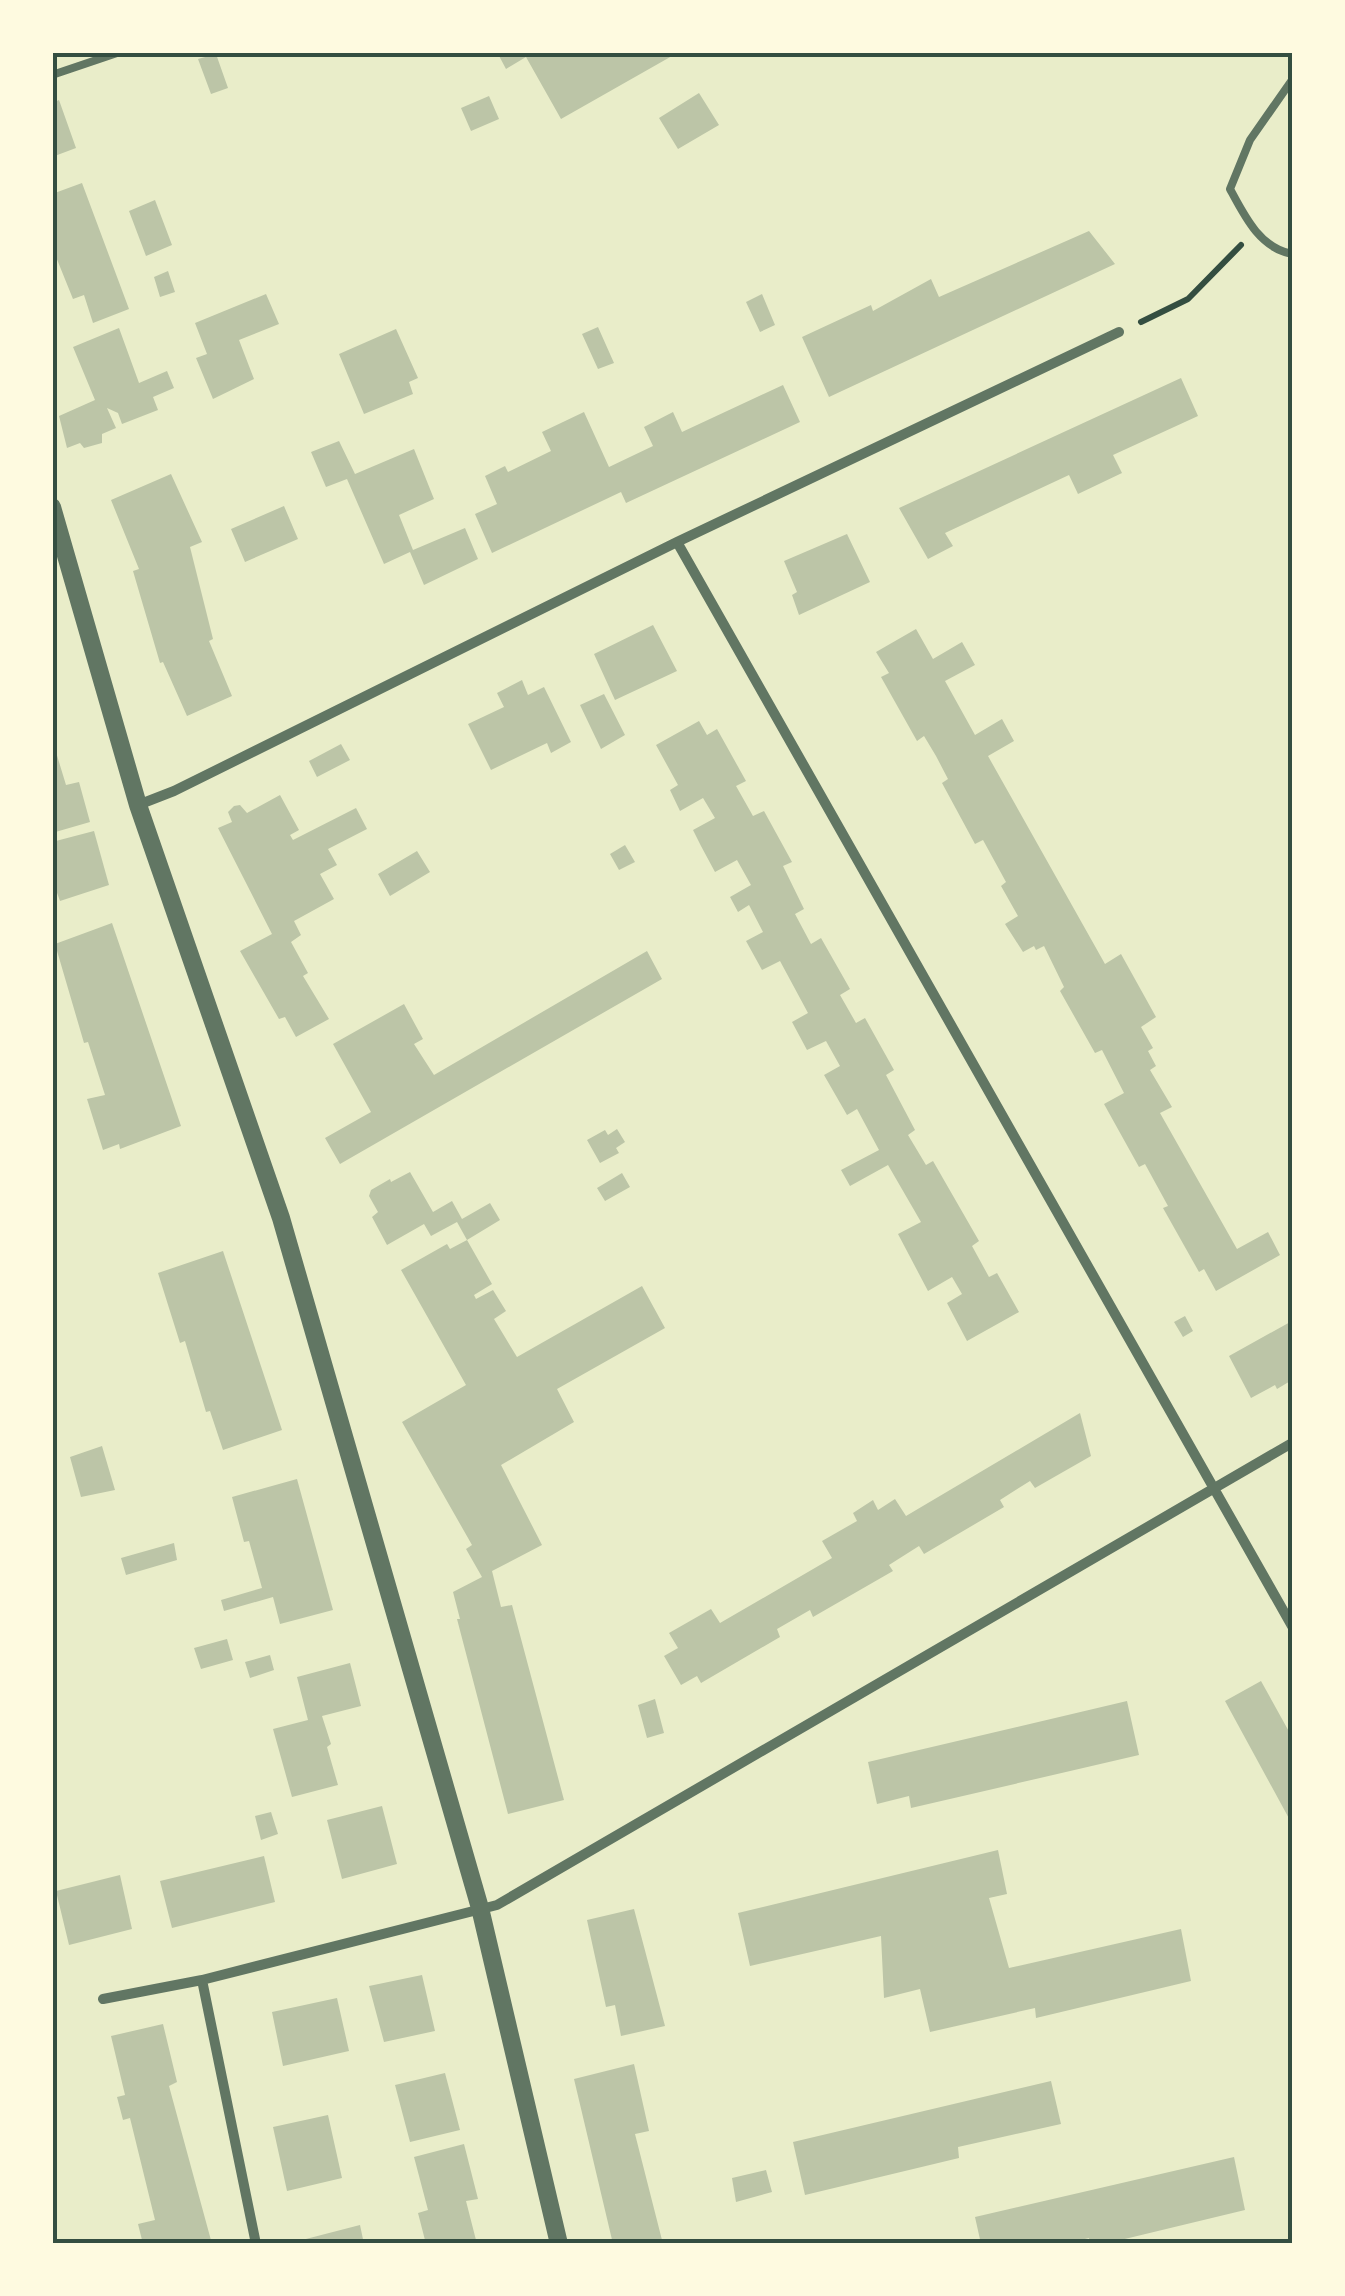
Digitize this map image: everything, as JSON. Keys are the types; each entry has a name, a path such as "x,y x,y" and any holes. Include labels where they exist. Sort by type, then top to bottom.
{"street":[{"path":"138,804 1119,332"},
{"path":"52,507 138,804 281,1218 480,1908 558,2244"},
{"path":"677,542 1292,1626"},
{"path":"103,1999 202,1980 497,1905 1292,1443"},
{"path":"202,1980 256,2244"}],"lane":[{"path":"52,76 120,52"},
{"path":"1292,80 1250,140 1230,190 1256,230 1276,251 1292,254"}],"path":[{"path":"1119,332 1188,300 1256,230"}],"building":[{"path":"497,52 679,52 561,119 526,57 506,69"},
{"path":"216,54 228,88 211,94 198,59"},
{"path":"699,93 719,125 678,149 659,118"},
{"path":"489,96 499,119 471,131 461,108"},
{"path":"59,100 76,148 52,157 52,103"},
{"path":"82,183 129,309 93,323 84,295 73,299 52,247 52,194"},
{"path":"155,200 172,245 146,256 129,211"},
{"path":"1089,231 1115,264 829,397 802,337 871,305 873,311 931,279 939,297"},
{"path":"168,271 175,292 160,297 154,277"},
{"path":"266,294 279,324 239,340 254,379 213,399 196,358 207,354 195,323"},
{"path":"762,294 775,325 760,332 746,302"},
{"path":"598,327 614,363 598,369 582,334"},
{"path":"119,328 139,383 167,371 174,388 153,397 158,410 122,424 118,413 107,408 116,428 102,434 102,443 84,448 80,443 67,448 59,416 95,400 73,347"},
{"path":"396,329 418,378 409,382 413,394 364,414 339,354"},
{"path":"1181,378 1198,416 1113,455 1122,473 1078,494 1069,475 945,533 953,546 928,559 899,508"},
{"path":"783,385 800,422 626,503 621,492 492,553 475,514 497,504 485,476 505,466 508,472 551,451 542,432 584,412 609,467 653,446 644,427 673,412 682,432"},
{"path":"339,441 355,474 414,449 434,499 399,515 413,550 465,528 478,559 424,585 410,552 384,564 347,479 326,487 311,452"},
{"path":"171,474 202,542 190,547 213,639 209,641 232,696 187,716 163,662 160,663 133,571 139,569 111,500"},
{"path":"284,506 298,539 245,562 231,529"},
{"path":"847,534 870,582 799,615 792,595 797,592 784,561"},
{"path":"653,625 677,671 615,700 594,654"},
{"path":"916,629 933,659 962,642 975,665 945,681 975,735 1002,719 1014,741 988,756 1105,964 1121,954 1156,1017 1141,1027 1153,1048 1148,1051 1156,1066 1150,1070 1172,1107 1160,1113 1237,1249 1268,1232 1280,1255 1216,1291 1204,1269 1199,1272 1163,1208 1168,1206 1145,1164 1139,1167 1104,1104 1124,1093 1102,1050 1095,1053 1060,991 1064,987 1044,946 1023,952 1005,924 1018,916 1001,886 1006,882 983,840 975,844 942,783 948,779 936,756 924,736 917,741 881,677 889,673 876,652"},
{"path":"522,680 528,695 544,687 571,742 551,753 547,743 491,770 468,724 504,707 497,693"},
{"path":"604,694 625,735 601,749 580,705"},
{"path":"699,721 707,735 717,729 746,781 736,786 753,816 764,811 792,862 783,866 804,909 795,914 811,944 821,938 850,989 840,995 856,1023 865,1018 894,1070 886,1075 915,1130 908,1135 926,1165 933,1161 979,1241 972,1246 989,1277 997,1273 1019,1312 967,1341 947,1303 962,1294 952,1277 928,1291 898,1234 921,1222 888,1165 850,1186 841,1170 879,1150 857,1109 847,1115 824,1075 840,1066 826,1041 807,1050 792,1022 808,1013 780,961 762,970 746,941 763,932 749,905 738,912 730,897 751,885 737,860 715,872 693,830 715,818 703,798 680,811 670,790 678,785 656,745"},
{"path":"52,739 66,785 79,782 90,822 52,833"},
{"path":"341,744 350,760 317,777 309,761"},
{"path":"280,795 299,830 290,835 293,840 356,808 367,829 328,849 337,865 320,874 334,899 294,921 301,935 291,942 308,973 303,976 329,1019 296,1037 285,1017 279,1019 240,951 272,934 218,828 232,822 228,812 234,806 240,805 247,813"},
{"path":"94,831 109,885 60,901 52,879 52,842"},
{"path":"625,845 635,862 619,870 610,854"},
{"path":"417,851 430,872 390,896 378,874"},
{"path":"112,923 181,1126 120,1149 119,1144 103,1150 87,1099 105,1095 88,1042 84,1043 55,944"},
{"path":"647,951 662,979 340,1164 325,1138 371,1112 333,1044 404,1004 423,1039 414,1044 434,1075"},
{"path":"617,1129 625,1142 616,1148 619,1153 600,1163 587,1140 605,1130 608,1135"},
{"path":"410,1172 433,1212 452,1201 462,1219 490,1203 500,1220 467,1240 457,1222 431,1236 424,1224 387,1245 372,1217 378,1212 369,1196 371,1190"},
{"path":"622,1173 630,1187 605,1201 597,1188"},
{"path":"467,1240 492,1284 474,1295 476,1299 493,1290 506,1311 494,1319 517,1357 642,1286 665,1328 557,1389 574,1422 501,1465 542,1545 492,1571 501,1607 512,1605 564,1800 508,1814 453,1592 482,1577 466,1549 472,1545 402,1422 466,1385 401,1270 447,1244 450,1249"},
{"path":"223,1251 282,1430 223,1450 210,1411 206,1412 185,1341 180,1343 158,1273"},
{"path":"1185,1316 1193,1331 1183,1337 1174,1322"},
{"path":"1292,1321 1292,1380 1251,1398 1229,1356"},
{"path":"1080,1413 1091,1456 1035,1488 1030,1481 1000,1500 1004,1507 924,1554 919,1546 889,1565 893,1571 813,1617 810,1610 777,1629 780,1637 701,1683 697,1676 681,1685 664,1656 678,1648 669,1633 711,1609 720,1623 832,1558 822,1541 857,1521 853,1513 873,1500 878,1510 895,1499 906,1516"},
{"path":"102,1446 115,1490 81,1497 70,1457"},
{"path":"297,1479 333,1610 280,1624 273,1597 224,1611 221,1600 262,1588 232,1497"},
{"path":"174,1543 177,1560 126,1575 121,1558"},
{"path":"227,1639 233,1660 201,1669 194,1648"},
{"path":"270,1655 274,1670 250,1678 245,1662"},
{"path":"350,1663 361,1706 322,1716 338,1785 292,1797 273,1729 308,1720 297,1677"},
{"path":"1261,1681 1292,1737 1292,1824 1225,1701"},
{"path":"655,1699 664,1733 647,1738 638,1705"},
{"path":"1127,1701 1139,1755 911,1808 909,1796 877,1804 868,1762"},
{"path":"382,1806 397,1864 342,1879 327,1820"},
{"path":"271,1812 278,1834 261,1840 255,1816"},
{"path":"998,1850 1007,1894 989,1898 1009,1968 1181,1929 1191,1981 1036,2018 1035,2008 930,2032 920,1989 884,1998 881,1936 750,1966 738,1913"},
{"path":"264,1856 275,1902 172,1928 160,1881"},
{"path":"120,1875 132,1929 69,1945 56,1891"},
{"path":"634,1909 665,2026 621,2036 615,2005 606,2007 587,1920"},
{"path":"422,1975 435,2031 384,2042 369,1986"},
{"path":"337,1998 349,2051 283,2066 272,2012"},
{"path":"163,2024 177,2082 169,2086 212,2244 143,2244 138,2224 155,2220 130,2118 123,2120 117,2097 125,2095 111,2036"},
{"path":"634,2064 649,2131 635,2134 663,2244 613,2244 574,2079"},
{"path":"445,2073 460,2130 410,2142 395,2085"},
{"path":"1051,2081 1061,2124 958,2147 959,2158 805,2195 793,2142"},
{"path":"328,2115 342,2178 287,2191 273,2127"},
{"path":"464,2144 478,2199 466,2201 477,2244 426,2244 418,2213 428,2210 414,2157"},
{"path":"1234,2157 1245,2210 1104,2244 1090,2244 1089,2238 1064,2244 981,2244 975,2217"},
{"path":"766,2170 772,2192 736,2202 732,2178"},
{"path":"360,2225 364,2244 303,2244 302,2240"}]}
